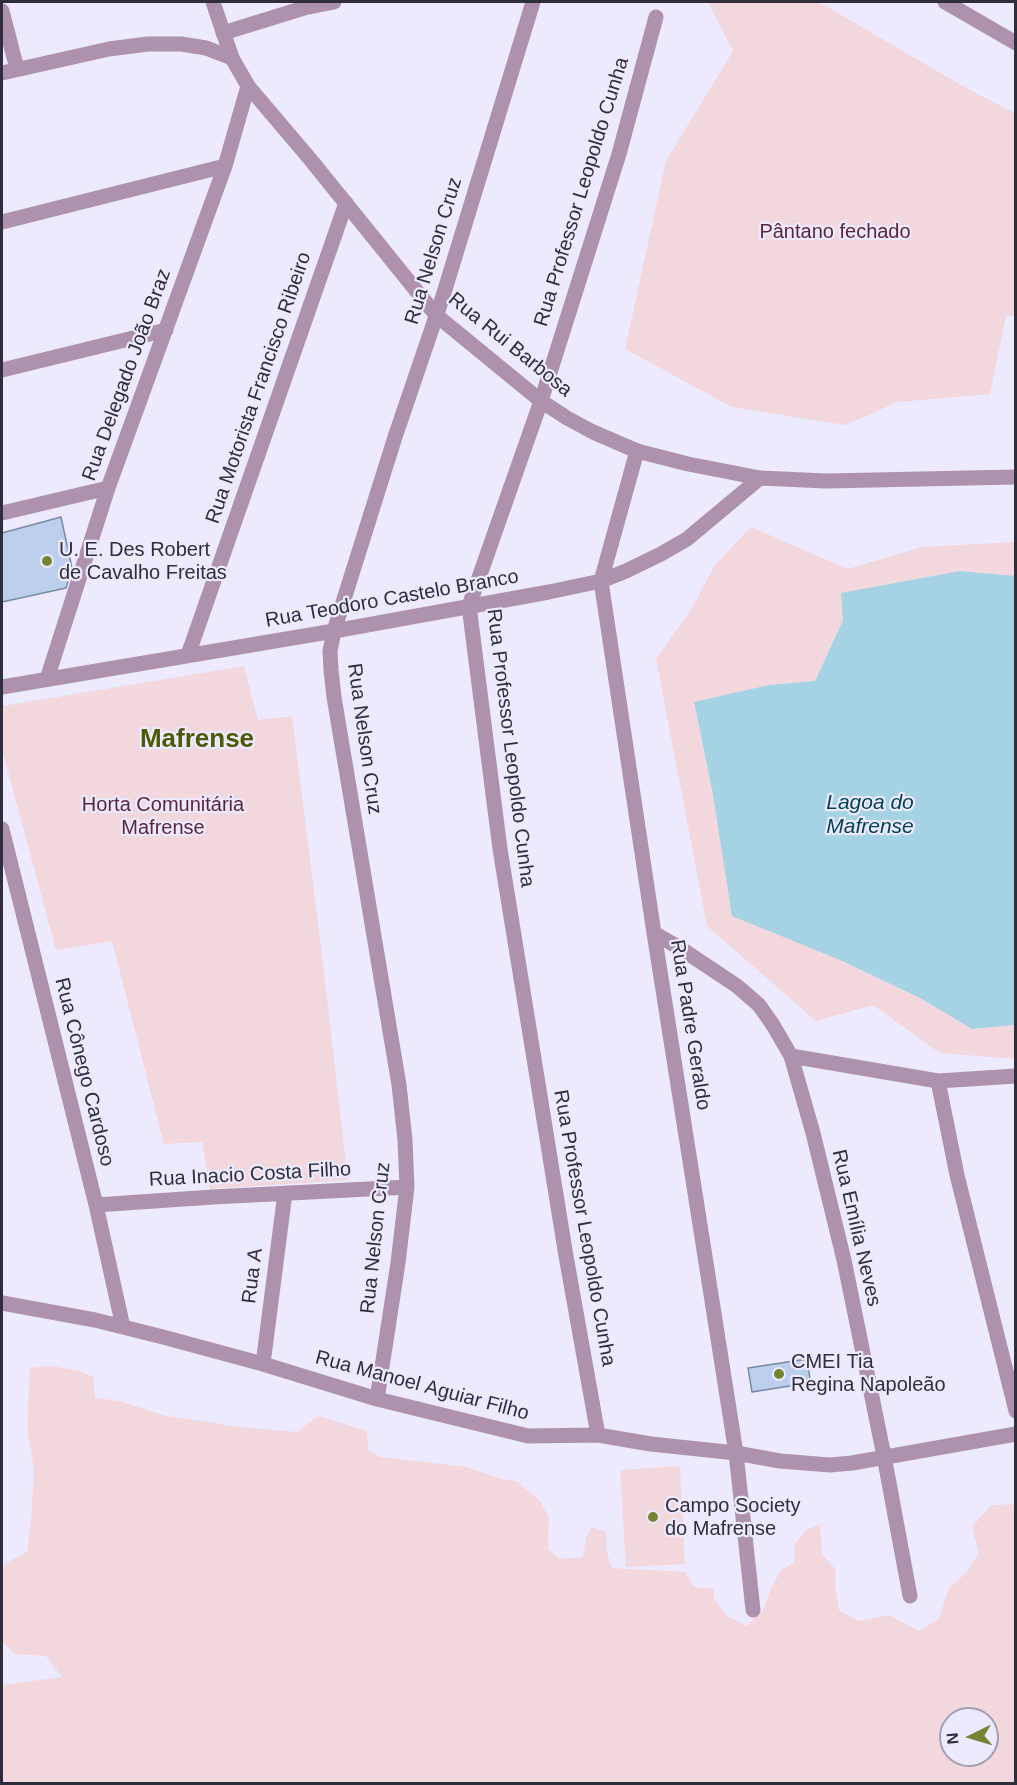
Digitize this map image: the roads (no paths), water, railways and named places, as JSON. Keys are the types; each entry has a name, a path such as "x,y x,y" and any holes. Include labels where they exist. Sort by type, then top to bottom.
{"street":[{"name":"Rua Rui Barbosa","path":"213,2 232,58 248,86 436,315 541,401 593,432 637,451 760,478 826,481 1016,477"},
{"path":"224,33 304,8 334,2"},
{"name":"Rua Nelson Cruz","path":"377,1399 407,1187 405,1140 399,1085 331,670 330,651 334,631 436,315 533,2"},
{"path":"945,2 1016,44"},
{"path":"2,11 9,71 109,49 148,44 181,44 206,48 232,58"},
{"name":"Rua Professor Leopoldo Cunha","path":"598,1435 564,1244 500,849 469,606 541,401 619,154 656,17"},
{"name":"Rua Delegado João Braz","path":"47,679 108,488 225,166 248,86"},
{"path":"2,222 225,166"},
{"name":"Rua Motorista Francisco Ribeiro","path":"188,656 346,203"},
{"path":"2,370 166,330"},
{"name":"Rua Padre Geraldo","path":"637,451 601,581 736,1453 753,1610"},
{"name":"Rua Teodoro Castelo Branco","path":"2,687 334,631 601,581 644,563 687,539 760,478"},
{"path":"2,513 108,488"},
{"name":"Rua Cônego Cardoso","path":"2,829 96,1205 123,1327"},
{"name":"Rua Emília Neves","path":"654,933 727,979 759,1005 791,1056 813,1133 844,1260 910,1596"},
{"path":"791,1056 938,1081 1016,1076"},
{"path":"938,1081 957,1175 1016,1412"},
{"name":"Rua Inacio Costa Filho","path":"96,1205 407,1187"},
{"name":"Rua A","path":"263,1364 285,1193"},
{"name":"Rua Manoel Aguiar Filho","path":"2,1304 123,1327 263,1364 377,1399 528,1436 598,1435 651,1444 824,1465 852,1463 1016,1434"}],"water":[{"name":"Lagoa do Mafrense","path":"960,571 1016,576 1015,1025 972,1029 920,998 840,960 732,916 713,795 694,702 769,685 815,681 843,620 841,593"}],"place":[{"name":"U. E. Des Robert de Cavalho Freitas","path":"47,561"},
{"name":"CMEI Tia Regina Napoleão","path":"779,1374"},
{"name":"Campo Society do Mafrense","path":"653,1517"}],"district":[{"name":"Mafrense","path":"197,740"}],"park label":[{"name":"Pântano fechado","path":"835,232"},
{"name":"Horta Comunitária Mafrense","path":"163,816"}]}
